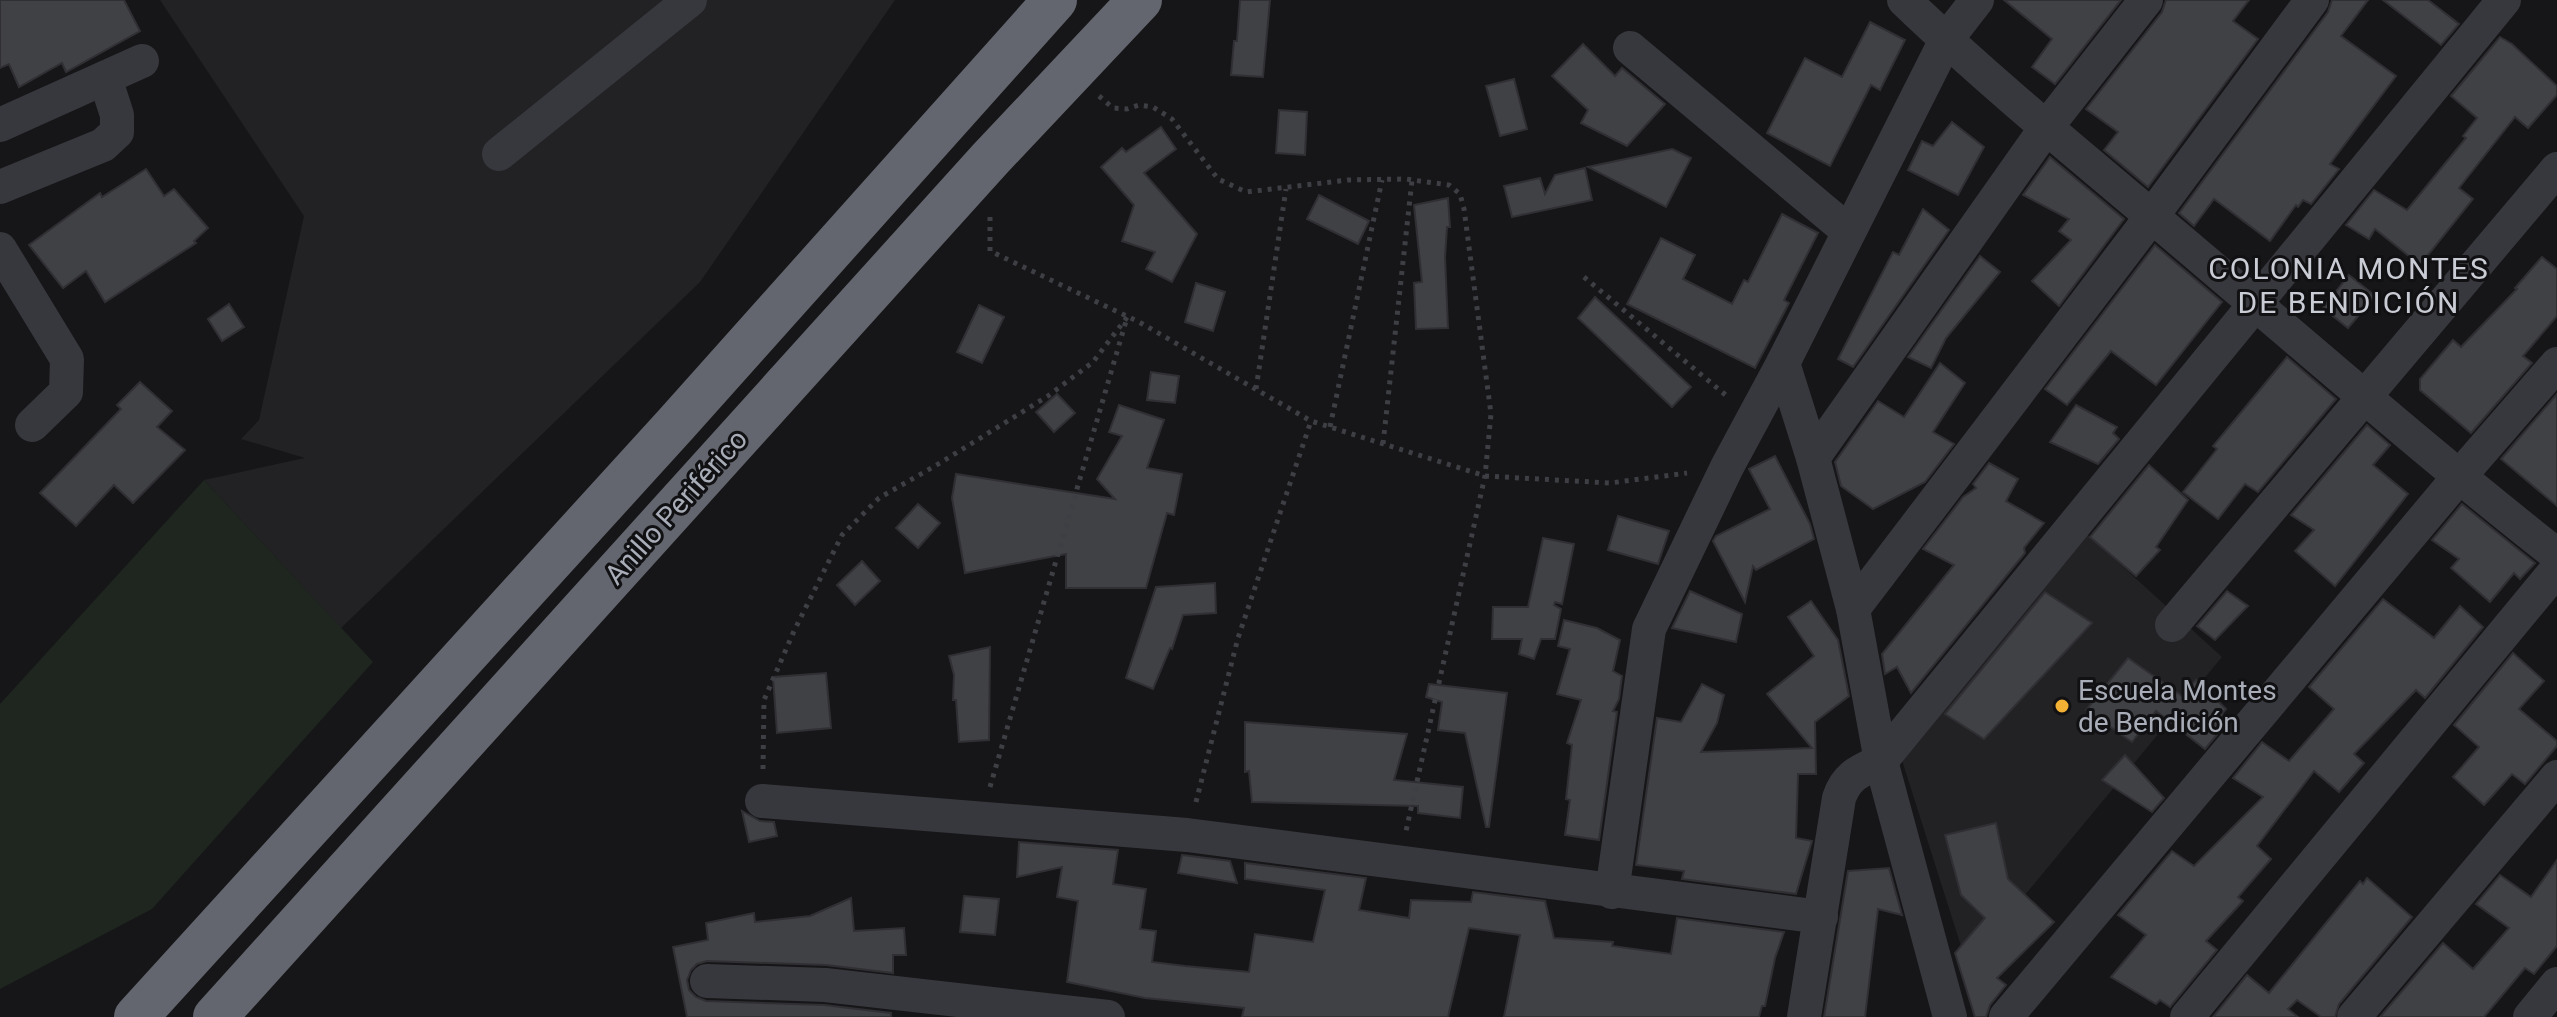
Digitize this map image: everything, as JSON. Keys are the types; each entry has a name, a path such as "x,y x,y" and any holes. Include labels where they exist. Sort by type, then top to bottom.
{"highway":[{"name":"Anillo Periférico","path":"136,1017 676,424 1055,0"},
{"name":"Anillo Periférico","path":"215,1017 990,159 1140,0"}],"street":[{"path":"499,154 690,0"},
{"path":"1904,0 2045,129 2152,216 2458,478 2557,555"},
{"path":"1612,892 1649,629 1727,467 1946,40 1977,0"},
{"path":"1813,458 2045,129 2146,0"},
{"path":"1853,609 2312,0"},
{"path":"1804,1017 1839,798 1844,784 1857,773 1881,761 2504,0"},
{"path":"1630,48 1848,231"},
{"path":"0,125 142,61"},
{"path":"0,187 103,145 117,132 117,115 105,78"},
{"path":"2172,625 2557,169"},
{"path":"0,249 67,359 66,392 32,425"},
{"path":"1783,363 1813,458 1853,609 1881,761 1950,1017"},
{"path":"2006,1017 2557,364"},
{"path":"2187,1017 2557,569"},
{"path":"2354,1017 2557,777"},
{"path":"762,801 1187,835 1821,917"},
{"path":"707,981 825,985 1108,1017"},
{"path":"2530,1017 2557,984"}],"path":[{"path":"1070,72 1113,108 1153,107 1172,119 1218,179 1246,192 1348,180 1412,180 1449,185 1460,194 1491,414 1485,476 1399,863"},
{"path":"990,159 990,251 1128,316 1311,421 1485,476 1610,483 1727,467"},
{"path":"1330,427 1382,180"},
{"path":"1383,444 1412,180"},
{"path":"1256,389 1286,189"},
{"path":"1584,277 1753,418"},
{"path":"762,801 764,700 842,535 879,498 1048,396 1093,362 1128,316"},
{"path":"980,818 1128,316"},
{"path":"1187,835 1238,638 1311,421"}],"shaded area":[{"path":"160,0 895,0 700,282 341,628 204,480 305,458 241,439 259,420 304,216"},
{"path":"204,480 373,662 152,909 0,989 0,704"},
{"name":"Escuela Montes de Bendición","path":"2087,534 2222,657 1967,965 1900,754"}],"building":[{"path":"0,0 124,0 140,31 66,72 62,63 19,87 9,64 0,68"},
{"path":"1240,0 1270,0 1263,77 1231,75"},
{"path":"2004,0 2121,0 2055,84 2032,67 2052,39"},
{"path":"2166,0 2249,0 2233,21 2258,39 2148,187 2104,150 2118,132 2086,109 2162,12"},
{"path":"2332,0 2368,0 2341,36 2396,76 2330,164 2339,169 2311,204 2303,200 2298,207 2296,205 2270,241 2214,199 2194,226 2179,213 2328,12"},
{"path":"2383,0 2428,0 2459,24 2441,45"},
{"path":"1870,22 1905,40 1880,90 1871,85 1830,166 1767,133 1805,58 1842,77"},
{"path":"2500,37 2512,44 2557,86 2557,95 2528,128 2515,117 2459,188 2473,199 2420,265 2375,229 2369,239 2346,225 2374,190 2407,210 2466,138 2463,136 2477,118 2451,96"},
{"path":"1583,44 1615,76 1622,68 1665,104 1627,146 1581,123 1588,110 1552,76"},
{"path":"1514,79 1527,129 1500,136 1486,86"},
{"path":"1279,110 1307,112 1305,155 1276,153"},
{"path":"1952,122 1984,147 1958,195 1908,170 1922,141 1933,146"},
{"path":"1161,127 1176,149 1144,173 1197,234 1172,282 1146,269 1155,252 1122,241 1134,205 1101,167 1122,148 1126,152"},
{"path":"1672,149 1691,158 1666,207 1588,167"},
{"path":"2050,157 2124,219 2059,306 2032,281 2071,240 2059,231 2069,219 2023,195"},
{"path":"1585,168 1592,200 1512,217 1504,186 1540,178 1545,194 1555,175"},
{"path":"146,169 164,196 174,189 208,228 194,241 196,243 105,302 86,271 63,288 29,245 100,193 102,197"},
{"path":"1319,195 1369,221 1358,244 1307,219"},
{"path":"1448,198 1450,227 1447,227 1445,257 1448,328 1416,329 1414,283 1422,282 1414,205"},
{"path":"1923,209 1949,230 1853,367 1838,359 1893,252 1899,255"},
{"path":"1782,214 1818,233 1784,300 1789,303 1755,368 1627,304 1661,238 1695,255 1683,279 1732,304 1744,280 1748,282"},
{"path":"2155,245 2222,302 2156,385 2111,351 2067,405 2045,389"},
{"path":"1980,256 2000,272 1946,338 1931,368 1908,357"},
{"path":"2542,257 2557,269 2557,316 2523,356 2532,363 2471,433 2420,390 2420,379 2453,340 2461,347 2517,289"},
{"path":"2349,275 2375,296 2348,328 2323,308"},
{"path":"1196,283 1225,292 1213,331 1185,322"},
{"path":"1595,297 1691,387 1672,407 1578,318"},
{"path":"229,304 244,327 222,341 208,319"},
{"path":"979,305 1004,317 982,363 957,352"},
{"path":"2287,357 2336,399 2258,492 2245,484 2218,519 2183,492 2217,449 2213,446"},
{"path":"1940,363 1965,383 1933,432 1954,444 1925,482 1873,509 1841,486 1835,462 1878,401 1904,417"},
{"path":"1151,372 1179,376 1175,403 1147,400"},
{"path":"140,382 172,411 157,427 185,450 133,503 114,485 76,526 40,493 121,409 117,405"},
{"path":"1057,394 1075,413 1054,432 1036,412"},
{"path":"2557,394 2557,506 2501,459"},
{"path":"1119,405 1164,420 1147,468 1182,474 1174,515 1167,513 1146,588 1066,588 1066,554 965,573 952,498 956,474 1115,499 1097,479 1122,436 1109,432"},
{"path":"2076,405 2117,427 2113,433 2119,439 2098,464 2050,442"},
{"path":"2367,425 2390,445 2373,465 2408,494 2335,586 2295,551 2314,530 2291,515"},
{"path":"1775,456 1810,524 1814,539 1756,570 1753,566 1745,602 1713,541 1716,536 1770,509 1749,469"},
{"path":"1989,463 2018,479 2006,501 2044,523 2024,548 2025,553 1911,693 1897,667 1885,674 1882,654 1954,565 1923,549 1963,497 1976,488 1973,484"},
{"path":"2149,465 2188,500 2156,547 2160,550 2136,576 2090,537"},
{"path":"918,504 940,523 918,548 896,528"},
{"path":"2462,504 2535,563 2520,579 2514,573 2490,602 2451,568 2459,559 2432,540"},
{"path":"1618,516 1669,531 1658,564 1608,550"},
{"path":"1543,538 1574,544 1562,604 1555,602 1554,605 1561,609 1555,639 1541,639 1534,659 1519,654 1522,639 1492,639 1493,607 1528,607"},
{"path":"862,561 880,581 855,605 837,585"},
{"path":"1215,583 1216,613 1183,615 1172,649 1153,689 1126,678 1156,587"},
{"path":"1690,591 1742,614 1736,642 1672,628"},
{"path":"2227,591 2248,606 2215,640 2197,626"},
{"path":"2045,592 2092,623 1984,739 1945,714"},
{"path":"2383,599 2434,638 2460,606 2483,627 2425,698 2416,690 2354,754 2364,763 2339,792 2314,771 2257,846 2271,859 2238,897 2243,901 2206,941 2217,950 2170,1007 2160,1000 2156,1004 2111,977 2146,935 2118,915 2172,851 2194,866 2263,797 2233,778 2262,742 2289,761 2334,709 2309,687"},
{"path":"1811,601 1838,640 1849,696 1815,722 1816,774 1798,774 1796,838 1812,841 1796,894 1682,879 1684,871 1636,865 1657,718 1681,722 1702,684 1724,695 1717,723 1701,752 1812,748 1767,694 1814,656 1788,617"},
{"path":"1564,620 1597,628 1620,640 1613,671 1622,676 1619,699 1613,711 1617,712 1599,840 1565,835 1572,745 1567,743 1581,700 1557,694 1570,649 1558,646"},
{"path":"990,647 989,740 959,742 956,700 953,700 954,675 949,656"},
{"path":"2513,653 2544,681 2519,709 2557,741 2557,746 2525,784 2512,774 2484,805 2453,777 2479,747 2454,725"},
{"path":"2128,658 2182,696 2196,680 2226,709 2222,714 2230,719 2205,749 2156,711 2132,742 2086,710"},
{"path":"826,673 831,728 777,733 773,677"},
{"path":"1429,684 1507,693 1489,827 1486,827 1465,733 1438,730 1442,702 1426,697"},
{"path":"1245,722 1407,734 1394,780 1463,787 1460,818 1418,813 1418,806 1252,802 1249,771 1245,772"},
{"path":"2125,755 2164,798 2152,812 2102,780"},
{"path":"742,811 760,821 774,822 777,836 749,842"},
{"path":"1996,823 2008,879 2054,922 1997,978 2006,985 1990,1005 1986,1017 1975,1017 1955,953 1985,918 1961,895 1945,835"},
{"path":"1019,842 1118,850 1113,884 1146,889 1140,929 1156,931 1152,962 1185,966 1249,972 1255,934 1313,942 1325,890 1245,879 1245,863 1366,878 1359,910 1409,918 1411,900 1471,902 1473,892 1545,901 1554,938 1613,942 1612,946 1671,954 1677,918 1784,932 1765,1006 1762,1006 1759,1017 1504,1017 1520,935 1469,928 1448,1017 1242,1017 1244,1008 1145,998 1067,982 1078,901 1057,897 1062,867 1017,877"},
{"path":"1182,855 1230,861 1237,883 1178,873"},
{"path":"2557,860 2557,946 2534,974 2525,968 2484,1017 2380,1017 2443,943 2473,969 2509,928 2476,904 2500,875 2531,897"},
{"path":"1889,868 1902,915 1878,909 1865,1017 1824,1017 1848,871"},
{"path":"2367,878 2412,917 2339,1004 2335,1017 2321,1017 2297,1000 2288,1009 2298,1017 2213,1017 2247,975 2269,993 2360,881 2363,884"},
{"path":"964,896 999,899 995,935 960,932"},
{"path":"851,898 854,931 904,928 906,955 893,955 893,973 826,965 707,961 691,970 687,980 689,990 706,1001 824,1005 891,1013 891,1017 687,1017 673,947 708,940 706,923 754,913 755,922 810,916"}],"place":[{"name":"Escuela Montes de Bendición","path":"2062,706"}],"district":[{"name":"COLONIA MONTES DE BENDICIÓN","path":"2349,285"}]}
